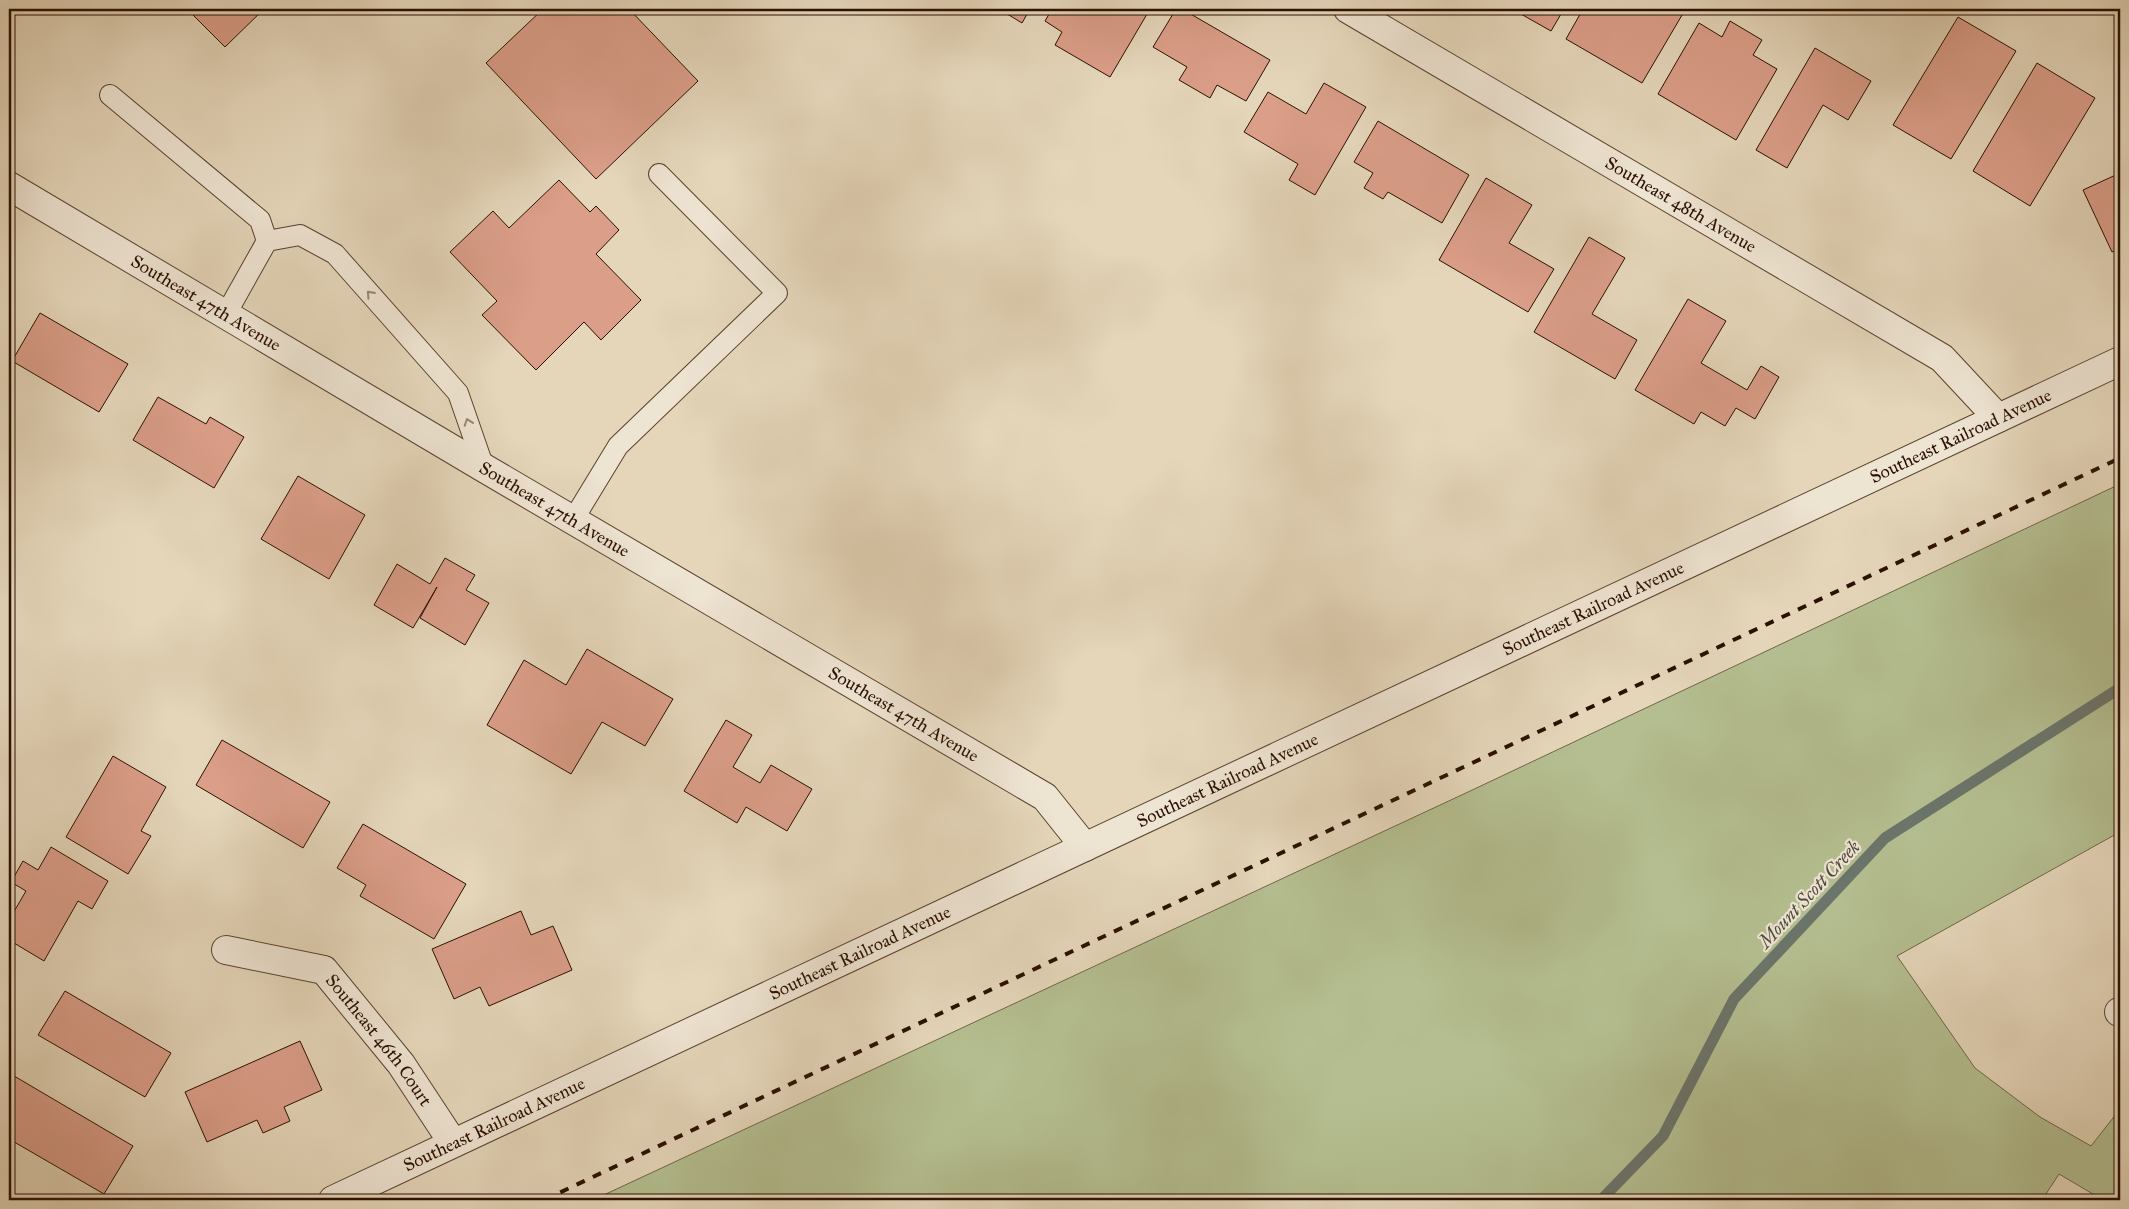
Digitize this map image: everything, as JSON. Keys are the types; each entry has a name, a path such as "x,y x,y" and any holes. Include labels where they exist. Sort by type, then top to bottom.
{"street":[{"name":"Southeast 48th Avenue","path":"1348,9 1942,358 1998,418"},
{"name":"Southeast 47th Avenue","path":"9,186 484,468 1045,797 1085,847"},
{"name":"Southeast Railroad Avenue","path":"333,1200 2120,361"},
{"name":"Southeast 46th Court","path":"226,950 324,970 401,1064 453,1143"}],"lane":[{"path":"110,95 260,220 267,241 226,314"},
{"path":"573,520 618,446 777,293 659,174"},
{"path":"267,241 300,235 335,254 458,393 484,468"}],"green space":[{"path":"2120,484 2120,835 2118,833 1897,956 1975,1068 2040,1117 2091,1146 2120,1109 2120,1200 2103,1200 2059,1174 2042,1200 593,1200 1468,792"}],"building":[{"path":"187,9 264,9 225,47"},
{"path":"543,9 629,9 698,81 596,179 486,63"},
{"path":"999,9 1030,9 1022,23"},
{"path":"1052,9 1150,9 1110,77 1055,45 1062,32 1045,21"},
{"path":"1176,9 1182,9 1270,60 1246,101 1217,85 1210,98 1179,80 1187,67 1153,47"},
{"path":"1512,9 1564,9 1551,31"},
{"path":"1583,9 1685,10 1642,83 1566,39"},
{"path":"1958,17 2016,51 1951,159 1893,125"},
{"path":"1730,21 1762,40 1753,55 1777,69 1736,140 1658,94 1699,23 1722,37"},
{"path":"1815,48 1871,81 1848,120 1823,105 1787,168 1756,150"},
{"path":"2037,63 2095,98 2030,206 1973,171"},
{"path":"1324,83 1366,107 1315,195 1289,180 1298,164 1244,132 1268,92 1306,114"},
{"path":"1378,121 1469,175 1442,223 1388,192 1383,199 1364,188 1373,173 1354,162"},
{"path":"2120,173 2120,248 2112,252 2083,190"},
{"path":"1486,178 1532,205 1509,243 1554,269 1528,312 1439,260"},
{"path":"559,180 590,212 596,206 619,230 596,254 641,300 601,340 584,322 536,370 482,315 497,301 450,252 493,211 509,228"},
{"path":"1589,237 1625,258 1592,314 1637,340 1615,379 1534,332"},
{"path":"1688,299 1726,321 1701,363 1747,390 1761,366 1779,377 1755,419 1736,408 1725,426 1701,412 1694,424 1635,390"},
{"path":"40,313 128,364 99,412 12,361"},
{"path":"158,397 206,424 210,417 244,437 214,488 133,440"},
{"path":"298,476 365,515 329,579 261,539"},
{"path":"445,558 475,575 466,590 489,603 465,645 420,618 437,587 413,628 374,605 397,564 430,584"},
{"path":"587,649 673,699 645,746 602,722 571,774 487,725 524,660 566,685"},
{"path":"726,720 752,735 733,767 760,783 771,765 812,789 787,831 746,807 737,823 684,791"},
{"path":"222,740 330,802 303,848 196,785"},
{"path":"113,756 166,787 141,831 151,836 128,874 66,837"},
{"path":"363,824 466,884 434,939 360,896 366,885 337,868"},
{"path":"51,847 108,881 92,909 78,901 44,961 9,940 9,920 26,891 11,882 23,861 38,870"},
{"path":"521,911 531,935 553,926 572,970 489,1006 480,987 454,999 432,949"},
{"path":"65,991 171,1053 145,1097 38,1035"},
{"path":"300,1041 322,1090 284,1107 290,1121 263,1133 257,1120 207,1142 185,1092"},
{"path":"9,1073 133,1146 104,1194 9,1139"}],"waterway":[{"name":"Mount Scott Creek","path":"1601,1200 1663,1136 1734,999 1885,838 2120,688"}],"railway":[{"path":"544,1200 2120,458"}]}
